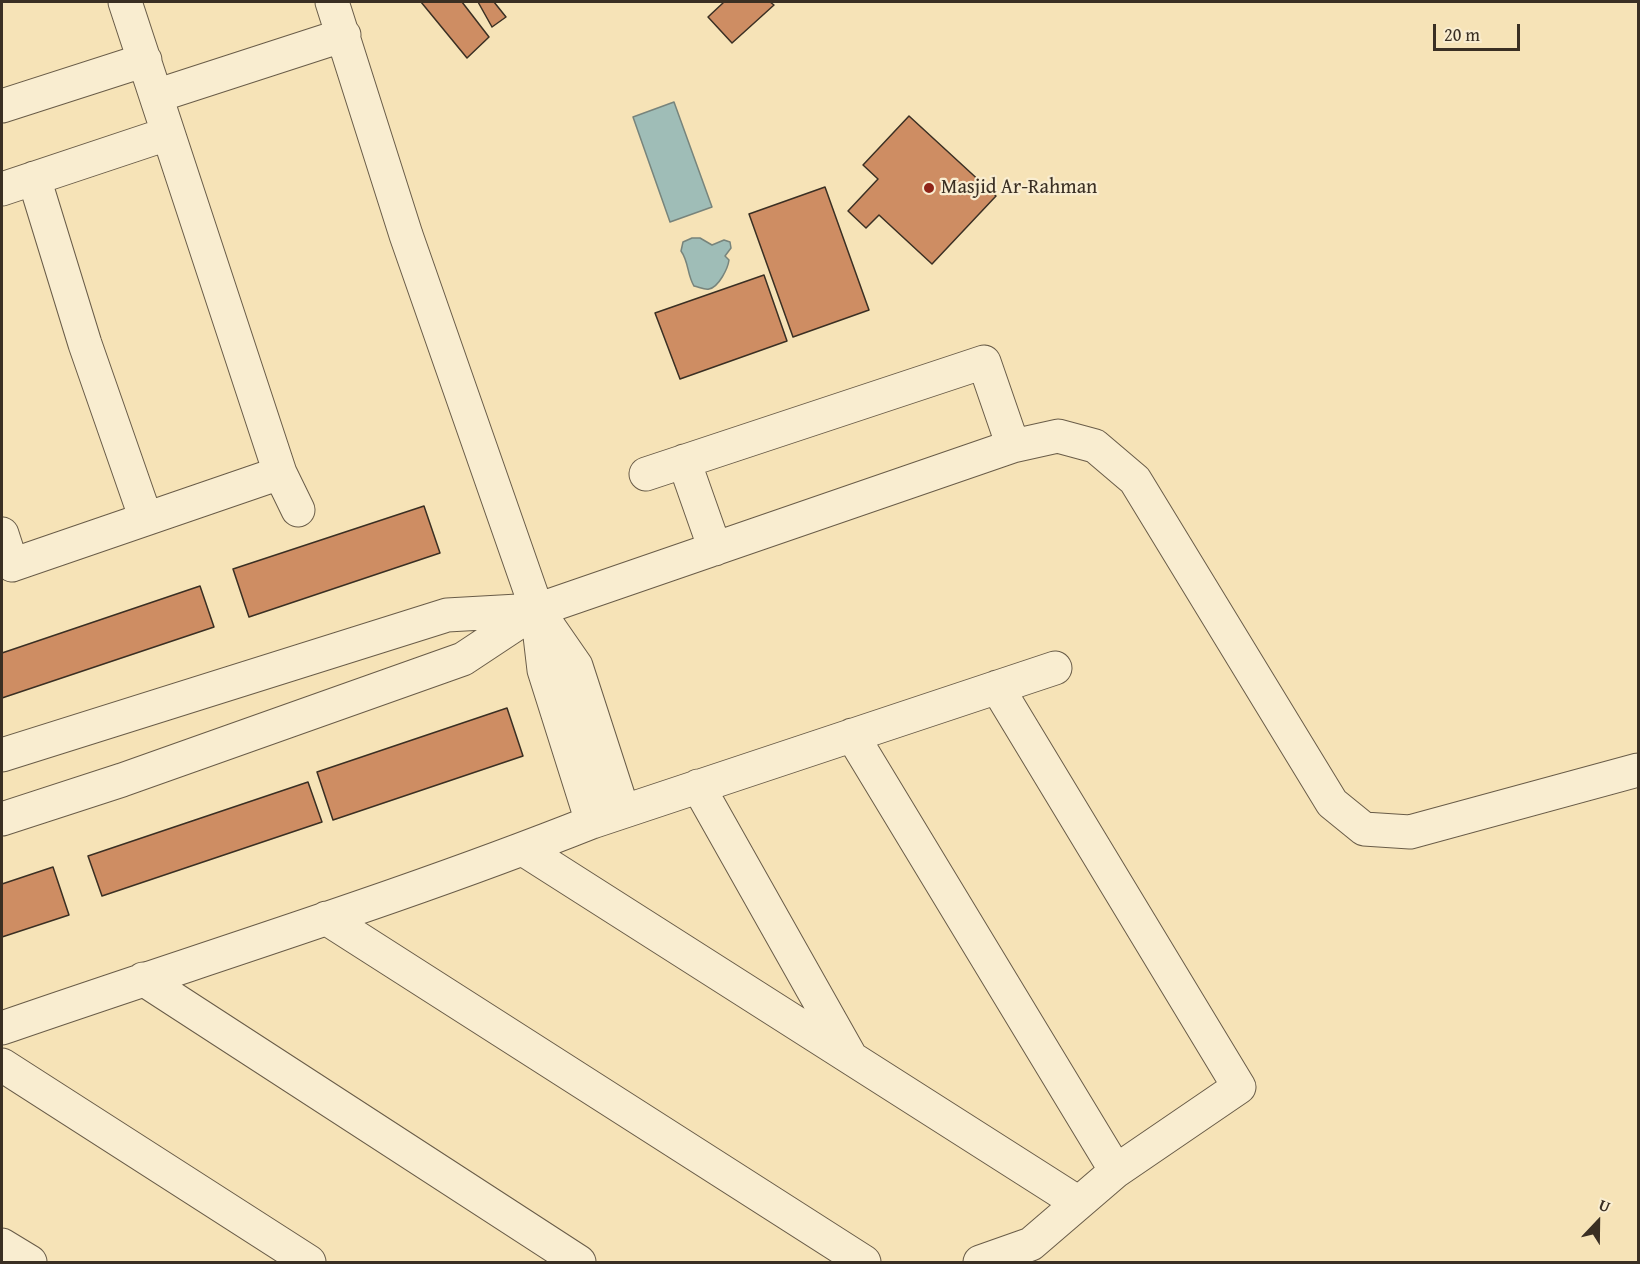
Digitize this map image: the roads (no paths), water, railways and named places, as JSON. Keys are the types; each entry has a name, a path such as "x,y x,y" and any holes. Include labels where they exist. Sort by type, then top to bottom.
{"street":[{"path":"125,2 280,473 298,510"},
{"path":"332,2 406,235 537,610 544,670 592,822"},
{"path":"156,96 344,35"},
{"path":"4,98 145,60"},
{"path":"2,189 167,134"},
{"path":"34,178 85,344 146,519"},
{"path":"646,474 984,362 1013,446"},
{"path":"2,819 122,780 463,659 537,610 1013,446 1058,436 1095,446 1135,480 1332,803 1364,829 1410,832 1638,770"},
{"path":"684,461 715,549"},
{"path":"2,534 7,567 280,473"},
{"path":"2,754 447,615 537,610"},
{"path":"537,610 576,666 623,811"},
{"path":"2,1028 326,918 523,849 623,811 1054,668"},
{"path":"980,1263 1031,1244 1116,1170 1239,1087 997,687"},
{"path":"852,735 1116,1170"},
{"path":"698,786 851,1058"},
{"path":"523,849 1077,1202"},
{"path":"326,918 864,1263"},
{"path":"143,979 579,1263"},
{"path":"2,1065 309,1263"},
{"path":"2,1245 30,1263"}],"water":[{"path":"674,102 712,207 670,222 633,117"},
{"path":"692,238 700,238 712,245 724,240 730,242 731,248 725,256 729,260 725,272 713,288 704,289 694,286 690,277 681,251 683,242"}],"place":[{"name":"Masjid Ar-Rahman","path":"929,188"}]}
